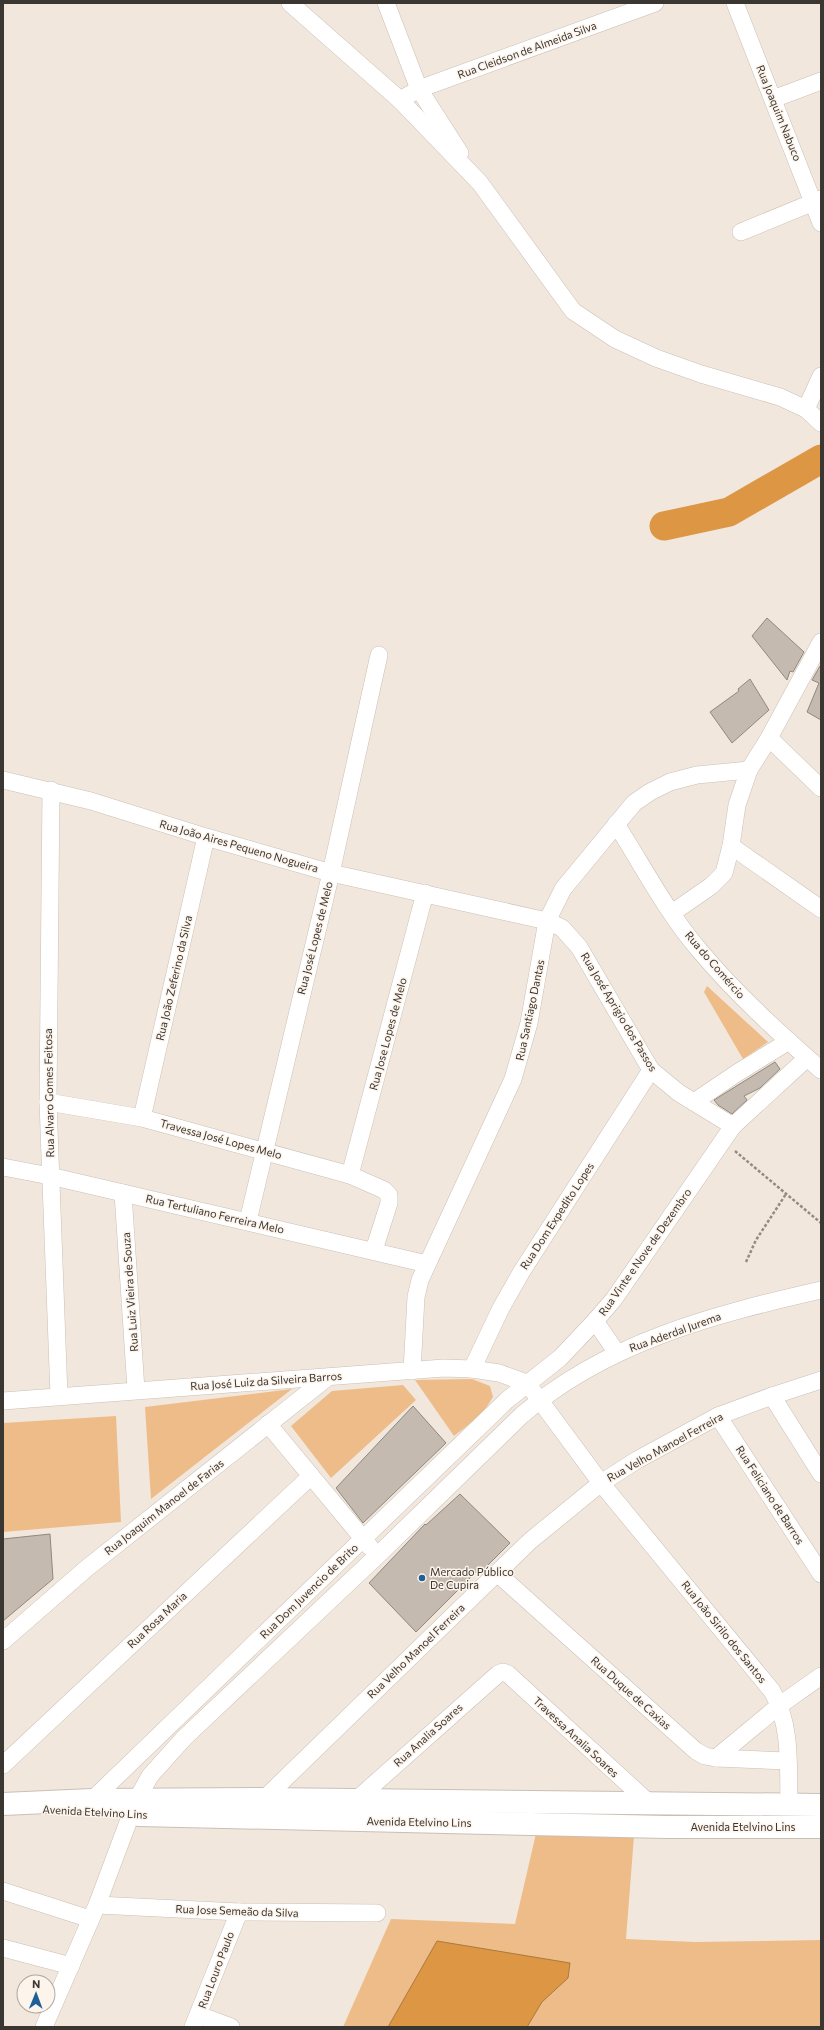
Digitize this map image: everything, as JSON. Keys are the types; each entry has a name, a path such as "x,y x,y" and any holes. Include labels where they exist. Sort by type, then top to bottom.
{"main road":[{"name":"Avenida Etelvino Lins","path":"11,1804 92,1800 133,1808"},
{"name":"Avenida Etelvino Lins","path":"261,1808 355,1801 821,1805"},
{"path":"566,1825 567,1802"},
{"name":"Avenida Etelvino Lins","path":"11,1804 58,1812 133,1808 261,1808 566,1825 821,1827"}],"street":[{"path":"290,3 400,100 480,183"},
{"path":"386,3 419,89 480,183 573,311 615,339 656,358 701,374 780,397 815,417 821,376"},
{"name":"Rua Cleidson de Almeida Silva","path":"400,100 419,89 655,3"},
{"name":"Rua Joaquim Nabuco","path":"735,3 773,100 817,200 821,223"},
{"path":"773,100 821,81"},
{"path":"741,232 817,200"},
{"path":"672,913 719,880 727,863 736,811 749,770 769,738 821,642"},
{"name":"Rua José Lopes de Melo","path":"248,1221 331,873 379,655"},
{"path":"769,738 821,788"},
{"name":"Rua Santiago Dantas","path":"412,1371 416,1297 427,1264 516,1072 529,1023 548,921 563,889 634,803 650,792 670,782 698,775 749,770"},
{"name":"Rua João Aires Pequeno Nogueira","path":"3,780 51,790 331,873 548,921"},
{"name":"Rua Alvaro Gomes Feitosa","path":"51,790 48,1102 59,1396"},
{"name":"Rua do Comércio","path":"616,824 672,913 709,961 739,994 821,1070"},
{"name":"Rua João Zeferino da Silva","path":"142,1118 206,837"},
{"path":"731,846 821,909"},
{"name":"Rua Jose Lopes de Melo","path":"350,1175 425,893"},
{"name":"Rua José Aprigio dos Passos","path":"548,921 562,928 579,947 651,1070 664,1082 733,1126"},
{"path":"694,1102 789,1041"},
{"name":"Rua Vinte e Nove de Dezembro","path":"527,1383 560,1358 595,1321 614,1298 733,1126 807,1058"},
{"name":"Rua Dom Expedito Lopes","path":"472,1368 501,1308 522,1270 651,1070"},
{"name":"Travessa José Lopes Melo","path":"48,1102 142,1118 350,1175 384,1190 389,1195 389,1203 374,1250"},
{"name":"Rua Tertuliano Ferreira Melo","path":"3,1167 50,1176 248,1221 374,1250 427,1264"},
{"name":"Rua Luiz Vieira de Souza","path":"123,1193 136,1390"},
{"name":"Rua Aderdal Jurema","path":"540,1399 617,1353 670,1332 732,1311 821,1290"},
{"path":"595,1321 617,1353"},
{"name":"Rua José Luiz da Silveira Barros","path":"3,1401 136,1390 472,1368 499,1373 527,1383"},
{"name":"Rua Joaquim Manoel de Farias","path":"4,1638 86,1568 328,1377"},
{"name":"Rua Velho Manoel Ferreira","path":"261,1808 530,1541 601,1483 637,1460 718,1416 821,1380"},
{"name":"Rua João Sirilo dos Santos","path":"527,1383 601,1483 761,1676 780,1704 784,1719 789,1805"},
{"name":"Rua Dom Juvencio de Brito","path":"92,1800 363,1538 507,1400 527,1383"},
{"path":"772,1396 821,1474"},
{"name":"Rua Dom Juvencio de Brito","path":"44,2027 94,1912 133,1808 150,1776 184,1738 378,1555 540,1399"},
{"name":"Rua Feliciano de Barros","path":"718,1416 821,1574"},
{"path":"268,1424 378,1555"},
{"name":"Rua Rosa Maria","path":"3,1765 311,1476"},
{"name":"Rua Duque de Caxias","path":"497,1573 687,1744 705,1756 716,1758 787,1761"},
{"name":"Rua Analia Soares","path":"355,1801 486,1684 503,1672"},
{"name":"Travessa Analia Soares","path":"503,1672 508,1674 649,1803"},
{"path":"716,1758 780,1704 821,1676"},
{"name":"Rua Jose Semeão da Silva","path":"3,1891 94,1912 377,1913"},
{"name":"Rua Louro Paulo","path":"196,2021 239,1912"},
{"path":"3,1948 70,1966"},
{"path":"196,2021 231,2027"}],"path":[{"path":"722,1141 821,1223"},
{"path":"746,1262 756,1240 786,1194"}],"shaded area":[{"path":"707,986 768,1042 743,1059 704,992"},
{"path":"472,1379 490,1386 493,1397 482,1414 454,1436 415,1380"},
{"path":"403,1385 416,1400 331,1478 291,1426 332,1391"},
{"path":"292,1389 151,1499 145,1407"},
{"path":"116,1416 121,1522 3,1532 3,1423"},
{"path":"635,1823 626,1939 695,1942 821,1940 821,2027 343,2027 391,1919 515,1924 538,1825"},
{"path":"437,1941 570,1963 568,1978 542,2002 527,2027 388,2027"}],"building":[{"path":"767,618 804,652 793,672 790,671 787,680 752,636"},
{"path":"820,666 821,720 807,712 819,683 812,680"},
{"path":"750,679 769,710 732,743 710,712 739,691 738,689"},
{"path":"775,1062 780,1069 760,1088 744,1096 747,1100 732,1114 718,1105 714,1100"},
{"path":"413,1406 446,1443 363,1523 336,1488"},
{"name":"Mercado Público De Cupira","path":"460,1494 510,1543 483,1570 480,1568 416,1632 369,1583 425,1524 426,1525"},
{"path":"50,1534 53,1579 3,1621 3,1539"}],"waterway":[{"path":"664,526 729,512 821,459"}],"place":[{"name":"Mercado Público De Cupira","path":"422,1578"}]}
